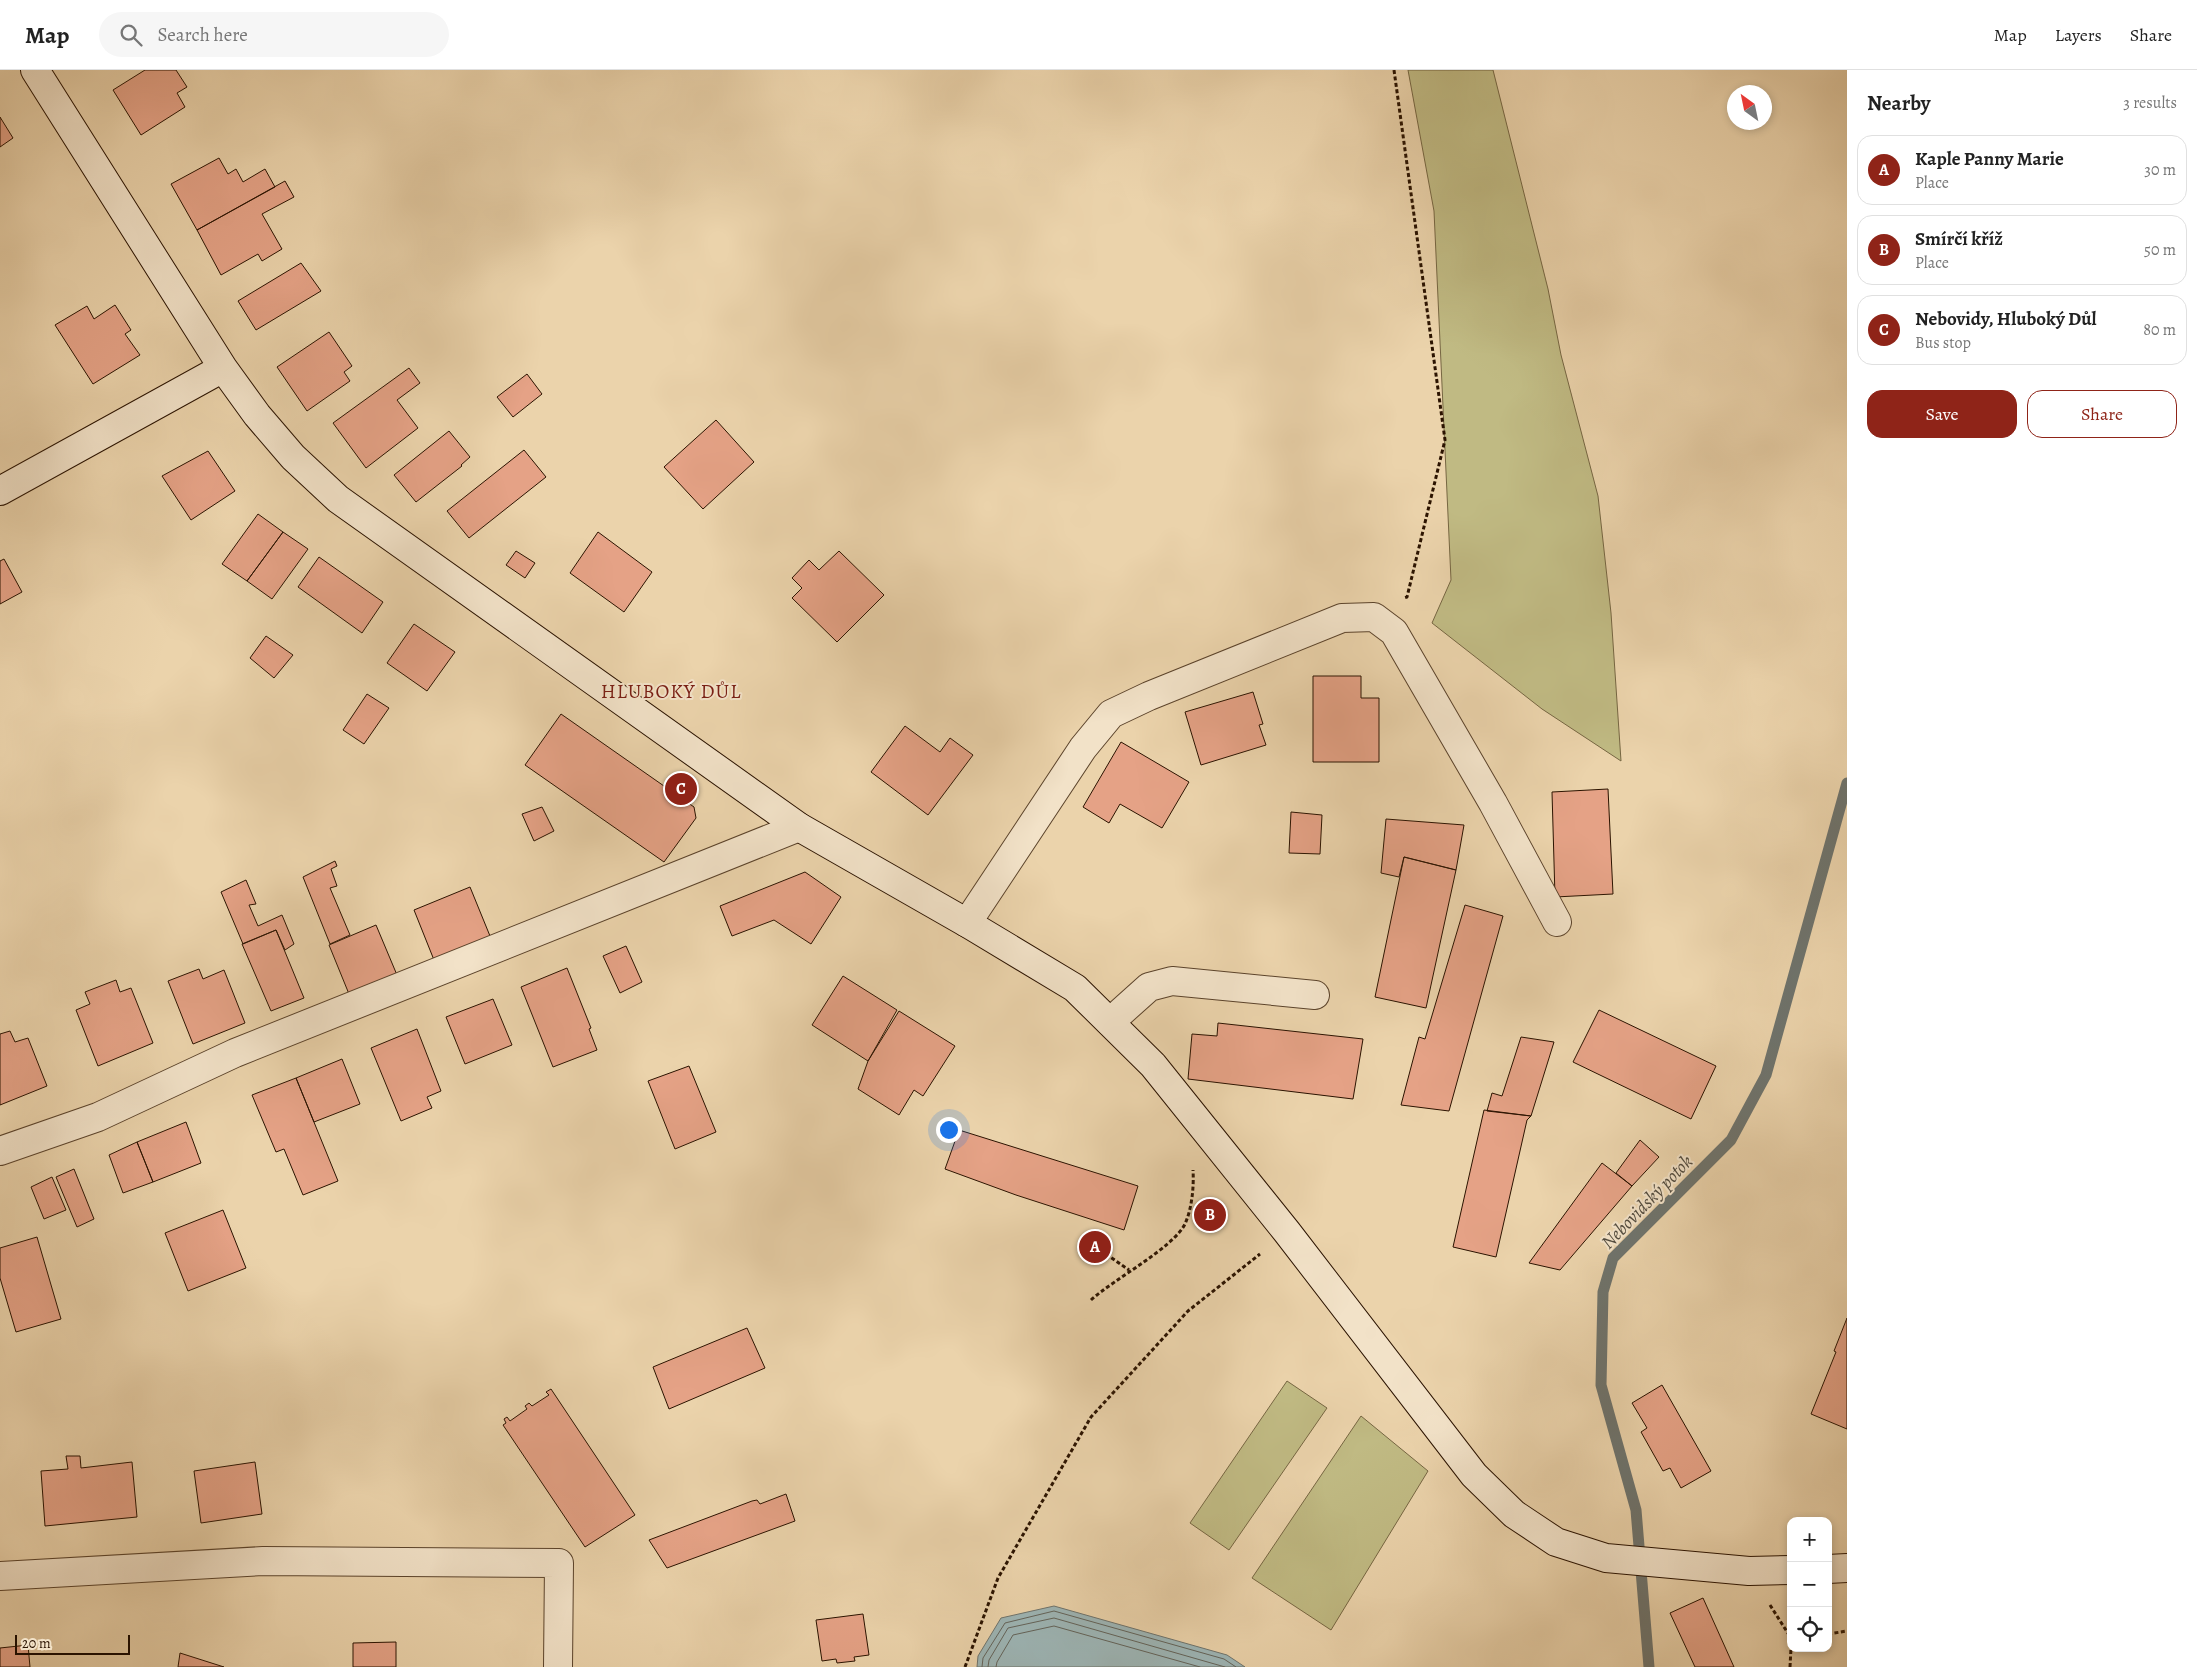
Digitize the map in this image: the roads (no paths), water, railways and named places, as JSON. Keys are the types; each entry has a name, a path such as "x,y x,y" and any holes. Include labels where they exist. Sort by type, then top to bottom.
{"street":[{"path":"35,70 223,368 257,415 293,457 338,499 800,827 967,923 1075,988 1153,1065 1287,1232 1474,1475 1514,1514 1556,1542 1606,1558 1749,1571 1787,1570"},
{"path":"0,492 223,368"},
{"path":"967,923 1083,748 1111,714 1148,696 1342,618 1374,617 1394,632 1492,803 1557,922"},
{"path":"0,1151 98,1117 236,1053 800,827"},
{"path":"1110,1022 1149,987 1172,981 1315,995"},
{"path":"0,1576 263,1560 559,1563 558,1667"},
{"path":"1832,1569 1847,1568"}],"water":[{"path":"1054,1606 1227,1655 1245,1667 977,1667 978,1656 1001,1618"}],"waterway":[{"name":"Nebovidský potok","path":"1649,1667 1636,1510 1601,1385 1603,1292 1613,1258 1731,1140 1766,1075 1847,783"}],"place":[{"name":"Nebovidy, Hluboký Důl","path":"681,789"},
{"name":"Smírčí kříž","path":"1210,1215"},
{"name":"Kaple Panny Marie","path":"1095,1247"}],"district":[{"name":"HLUBOKÝ DŮL","path":"671,691"}]}
